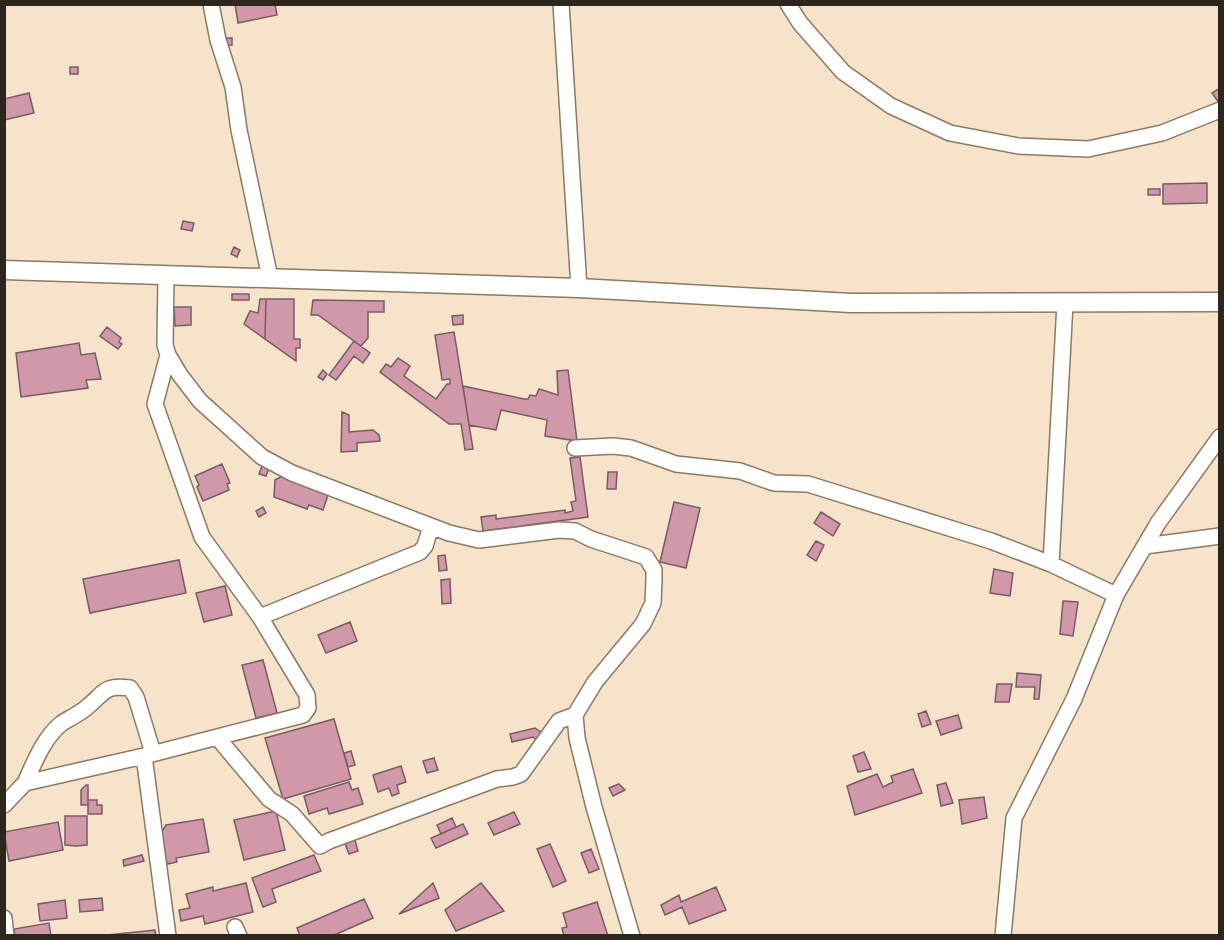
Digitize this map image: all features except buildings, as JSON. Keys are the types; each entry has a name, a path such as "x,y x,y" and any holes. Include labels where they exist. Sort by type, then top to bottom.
{"main road":[{"path":"4,270 579,288 851,303 1220,302"}],"street":[{"path":"211,4 232,87 270,278"},
{"path":"561,4 579,288"},
{"path":"788,4 800,23 843,72 891,106 950,133 1018,146 1088,149 1162,133 1220,110"},
{"path":"166,275 165,345 168,355 200,401 262,458 292,473 449,533 479,540 559,530 575,531 591,539 646,557 654,570 652,603 648,613 643,624 595,682 575,715 577,738 594,807 632,936"},
{"path":"1051,564 1065,303"},
{"path":"25,783 149,755 303,715 308,708 307,695 260,617 202,537 156,404 158,387 168,355"},
{"path":"1003,936 1014,818 1074,699 1116,595 1158,523 1220,436"},
{"path":"575,448 614,446 631,448 676,464 740,471 774,483 808,484 991,540 1051,564 1116,595"},
{"path":"260,617 420,552 425,546 431,526"},
{"path":"1145,546 1220,536"},
{"path":"4,805 25,783 35,761 53,732 87,708 100,693 116,686 130,688 136,697 149,755 168,936"},
{"path":"217,737 268,799 292,814 320,846 497,779 521,774 559,721 575,715"},
{"path":"4,918 6,936"}]}
